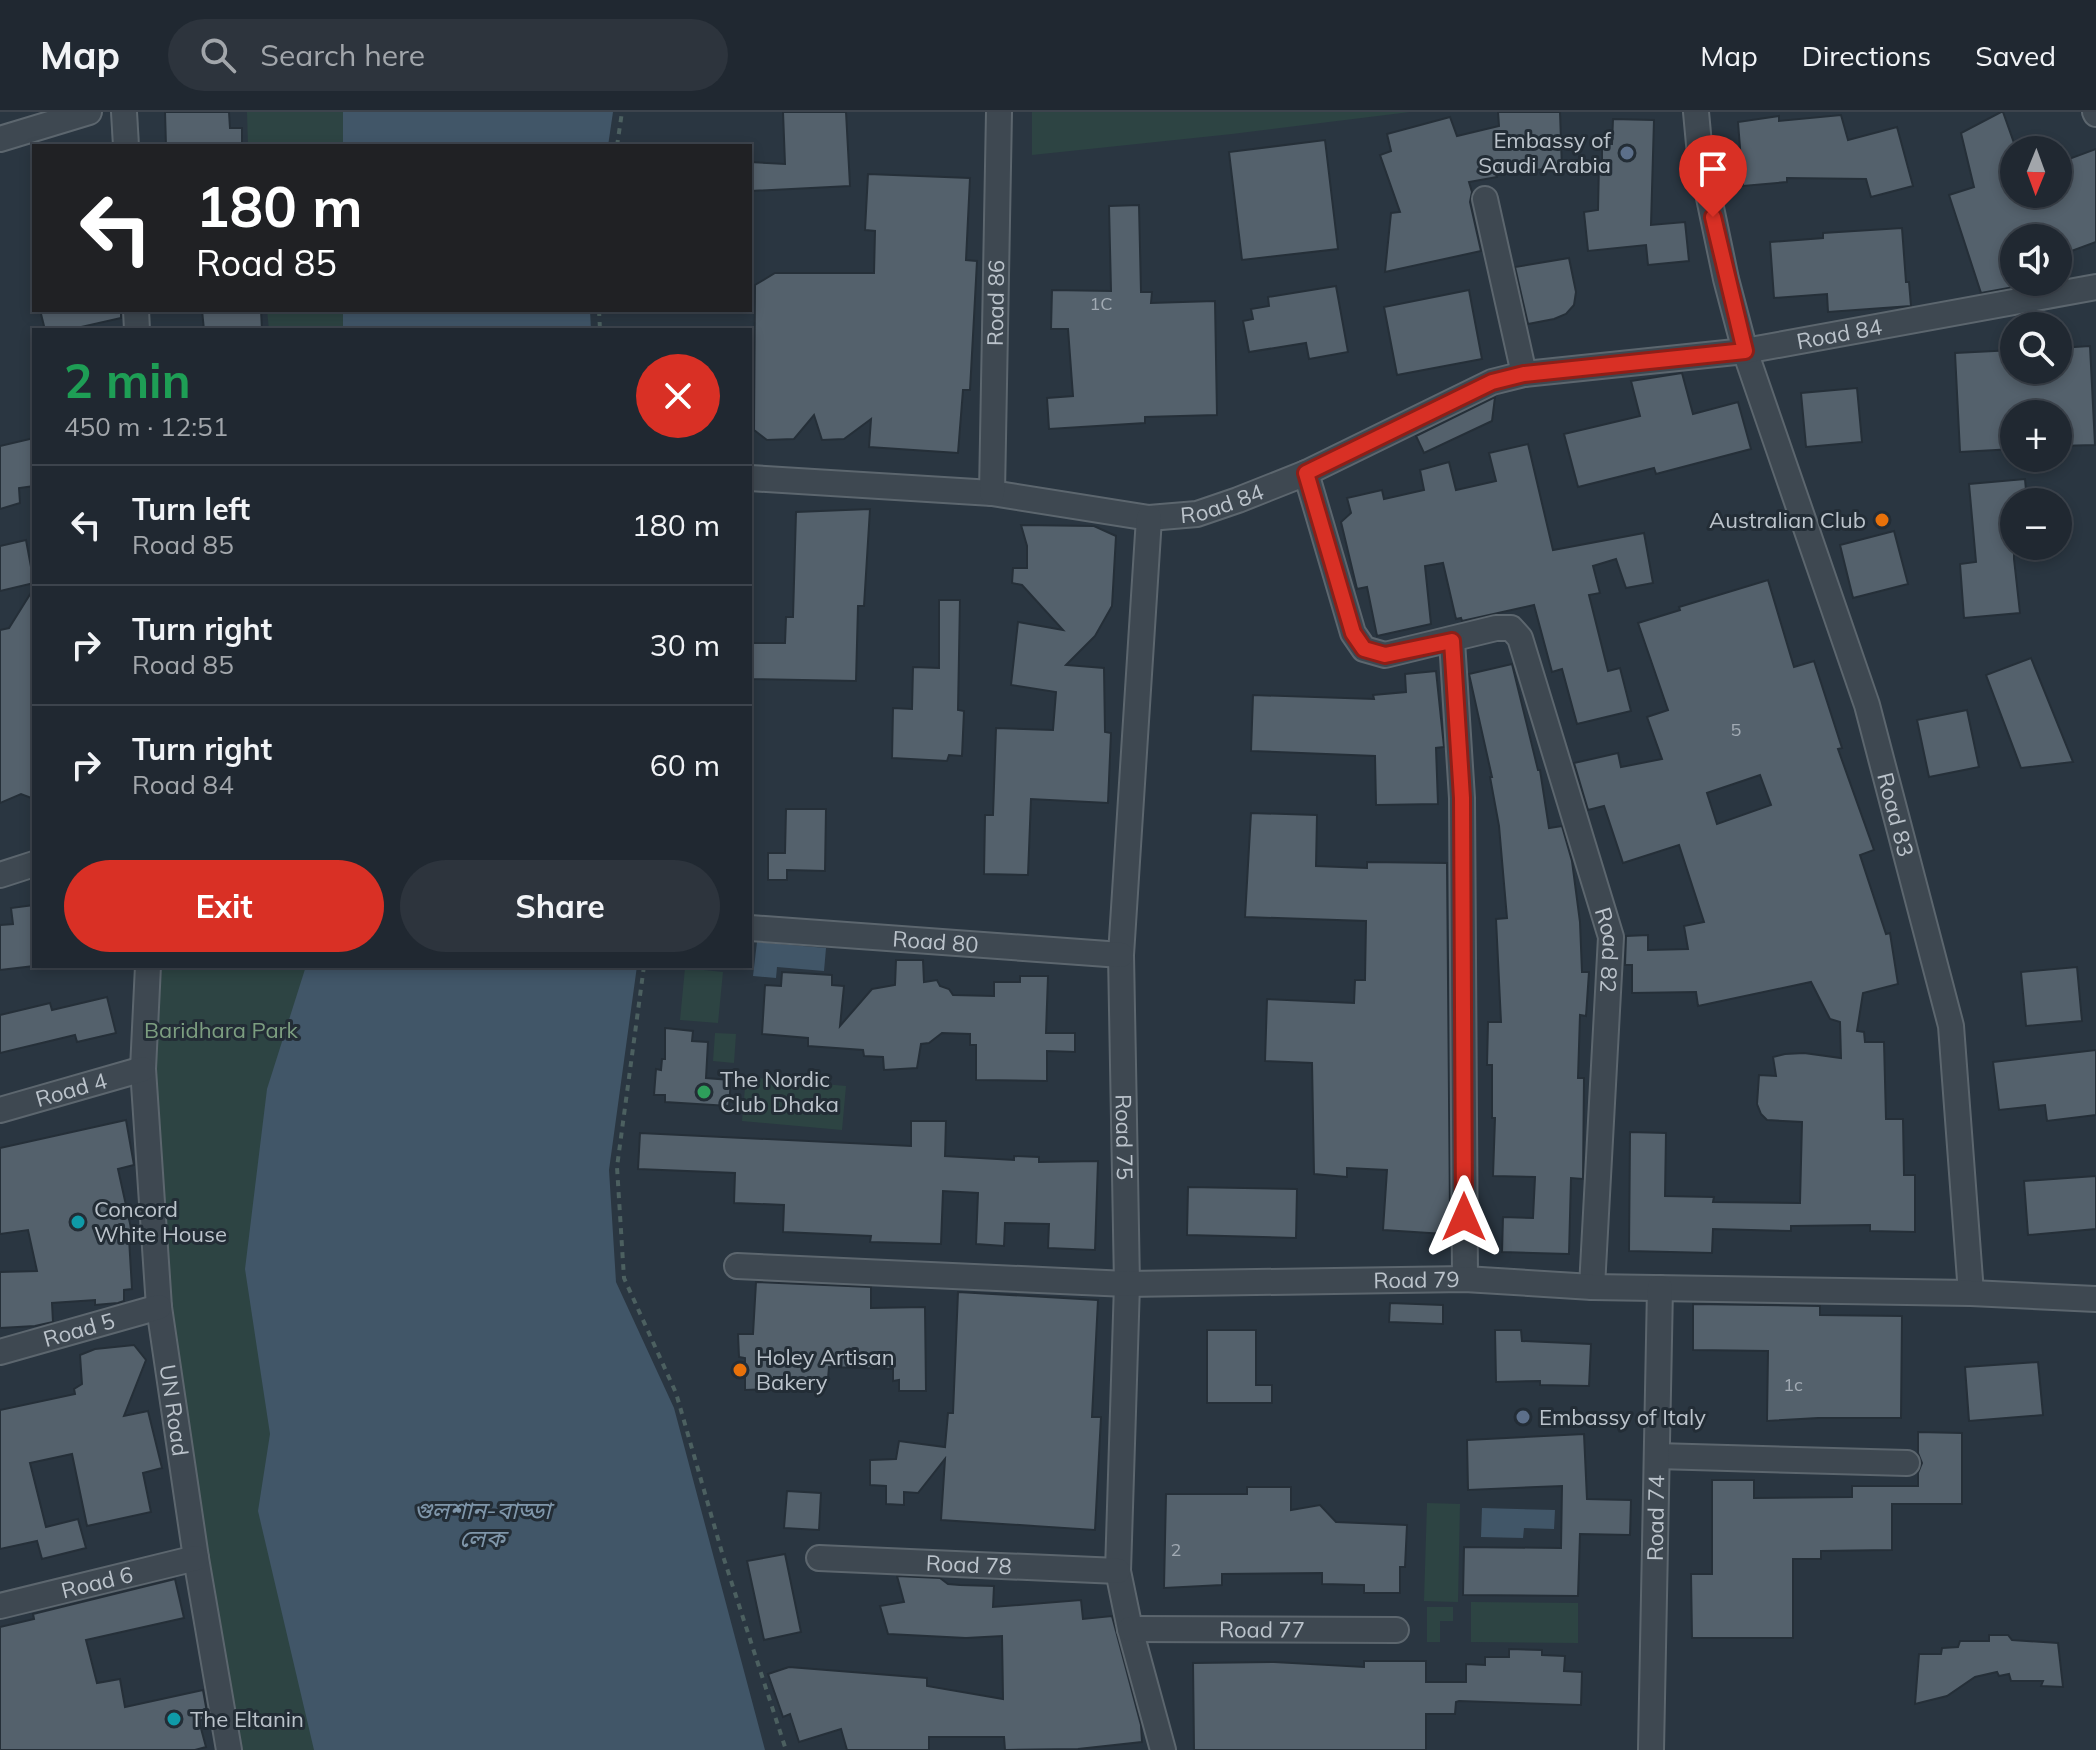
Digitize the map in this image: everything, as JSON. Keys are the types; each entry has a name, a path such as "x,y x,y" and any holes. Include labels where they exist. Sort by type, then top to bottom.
{"street":[{"path":"0,139 89,112"},
{"path":"124,112 126,144"},
{"name":"Road 86","path":"992,493 999,112"},
{"name":"Road 83","path":"1696,112 1703,170 1745,351 1867,705 1951,1026 1971,1293"},
{"path":"1485,199 1524,374"},
{"name":"Road 84","path":"752,478 992,493 1149,518 1197,514 1306,473 1492,382 1524,374 1745,351 2096,287"},
{"path":"1306,473 1353,633 1364,649 1385,655 1452,641 1462,798 1465,1279"},
{"name":"Road 75","path":"1149,518 1121,955 1127,1284 1118,1571 1130,1629 1163,1750"},
{"name":"Road 82","path":"1452,641 1496,628 1511,628 1520,638 1611,937 1592,1287"},
{"path":"0,875 32,865"},
{"name":"Road 80","path":"752,928 1121,955"},
{"name":"UN Road","path":"148,968 143,1069 159,1307 196,1558 229,1750"},
{"name":"Road 4","path":"0,1110 143,1069"},
{"name":"Road 79","path":"737,1266 1127,1284 1465,1279 1592,1287 1971,1293 2096,1299"},
{"name":"Road 74","path":"1651,1750 1660,1288"},
{"name":"Road 5","path":"0,1352 159,1307"},
{"path":"1657,1456 1907,1463"},
{"name":"Road 6","path":"0,1606 196,1558"},
{"name":"Road 78","path":"819,1558 1118,1571"},
{"name":"Road 77","path":"1130,1629 1396,1630"}],"path":[{"path":"617,144 622,112"},
{"path":"644,968 617,1167 624,1278 676,1393 723,1556 786,1750"}],"green space":[{"path":"247,112 346,112 346,144 248,144"},
{"path":"1032,112 1410,112 1032,155"},
{"path":"267,312 347,312 348,328 269,328"},
{"name":"Baridhara Park","path":"162,968 309,968 323,1750 238,1750 205,1548 172,1306 155,1069"},
{"path":"685,968 723,972 718,1023 680,1020"},
{"path":"715,1033 736,1034 734,1063 713,1061"},
{"path":"746,1077 846,1086 842,1130 742,1121"},
{"path":"1427,1503 1460,1504 1458,1602 1424,1601"},
{"path":"1471,1602 1578,1603 1578,1643 1471,1642"},
{"path":"1427,1607 1453,1607 1453,1621 1440,1621 1440,1642 1427,1642"}],"water":[{"path":"343,112 613,112 608,144 343,144"},
{"path":"343,312 590,312 591,328 343,328"},
{"path":"757,942 826,948 824,971 777,967 776,978 753,976"},
{"name":"গুলশান-বাড্ডা লেক","path":"305,968 637,968 609,1170 616,1282 674,1408 765,1750 314,1750 258,1511 270,1434 245,1269 267,1089"},
{"path":"1482,1508 1555,1510 1554,1529 1524,1528 1523,1538 1481,1537"}],"building":[{"path":"165,112 229,112 230,128 242,128 242,144 166,144"},
{"path":"783,112 846,112 850,186 752,191 752,162 785,164"},
{"path":"1498,112 1560,112 1562,169 1496,173 1497,177 1469,182 1472,192 1470,202 1481,251 1385,272 1391,213 1400,212 1380,155 1391,151 1387,134 1450,117 1457,136 1499,126"},
{"path":"2003,112 2012,136 2000,136 2000,208 2072,208 2072,158 2096,149 2096,242 2072,251 2072,224 2000,224 2000,290 1981,293 1949,195 1974,187 1961,133"},
{"path":"1841,115 1848,140 1897,127 1913,186 1871,197 1866,179 1787,178 1787,182 1743,186 1738,122 1779,116 1779,121"},
{"path":"1613,119 1654,120 1651,225 1685,222 1689,261 1648,265 1646,245 1588,251 1584,212 1598,210 1599,162 1602,162 1602,144 1612,144"},
{"path":"1325,140 1338,249 1242,260 1229,152"},
{"path":"868,174 970,178 966,260 977,261 970,390 963,390 958,453 869,447 871,419 844,439 822,440 814,415 794,439 767,440 754,430 755,285 775,273 874,273 875,231 865,230"},
{"path":"1139,205 1141,292 1152,292 1151,303 1215,301 1217,415 1145,417 1145,423 1049,429 1047,398 1073,396 1068,329 1051,329 1052,290 1111,291 1109,206"},
{"path":"1902,228 1911,306 1828,312 1827,294 1774,298 1770,242 1823,238 1823,233"},
{"path":"1569,258 1576,292 1574,305 1566,314 1554,319 1528,324 1515,267"},
{"path":"1336,286 1348,352 1309,359 1306,343 1249,352 1243,321 1253,319 1251,309 1269,306 1268,297"},
{"path":"1469,290 1482,359 1397,375 1384,307"},
{"path":"40,312 121,312 121,318 77,328 44,328"},
{"path":"202,312 261,312 262,328 204,328"},
{"path":"2090,346 2095,445 2072,446 2072,400 2000,400 2000,450 1960,452 1955,353 2000,351 2000,384 2072,384 2072,347"},
{"path":"1682,373 1693,414 1738,402 1751,449 1656,474 1654,468 1578,487 1564,434 1640,416 1631,381"},
{"path":"1857,388 1862,442 1806,447 1801,393"},
{"path":"1495,397 1492,421 1424,453 1416,436"},
{"path":"32,438 32,486 19,488 20,503 0,509 0,446"},
{"path":"1528,444 1553,550 1644,533 1653,583 1626,588 1616,559 1593,566 1600,593 1589,595 1608,671 1620,668 1631,711 1577,724 1562,669 1552,672 1534,605 1462,621 1461,618 1456,619 1443,563 1425,566 1431,624 1377,636 1367,587 1357,589 1341,522 1351,513 1347,498 1382,490 1384,499 1424,490 1420,470 1449,462 1456,490 1496,481 1489,453"},
{"path":"2025,479 2026,488 2000,488 2000,560 2014,560 2020,613 1964,618 1960,564 1976,562 1969,484"},
{"path":"870,509 864,606 858,606 856,681 752,679 752,643 785,643 786,617 793,617 796,512"},
{"path":"1021,525 1094,526 1116,536 1112,606 1095,636 1066,665 1104,668 1105,732 1111,733 1108,803 1031,799 1028,875 984,874 985,815 993,815 996,728 1053,730 1056,692 1011,685 1018,622 1063,630 1022,585 1012,583 1013,568 1027,568 1027,546"},
{"path":"1894,531 1908,584 1853,598 1840,545"},
{"path":"26,540 32,583 0,591 0,546"},
{"path":"1768,580 1794,667 1814,661 1842,748 1838,749 1874,850 1860,855 1886,934 1890,933 1898,984 1863,993 1857,1031 1864,1032 1865,1042 1884,1042 1886,1119 1903,1119 1904,1175 1915,1175 1915,1232 1870,1231 1870,1225 1791,1226 1791,1231 1713,1229 1712,1253 1629,1251 1630,1132 1666,1133 1665,1196 1714,1197 1713,1202 1800,1203 1802,1122 1767,1120 1761,1114 1757,1104 1759,1075 1776,1076 1773,1057 1785,1054 1841,1058 1840,1022 1830,1019 1811,982 1698,1006 1696,992 1632,993 1632,965 1625,965 1626,936 1648,935 1648,950 1688,949 1684,926 1704,922 1679,845 1623,863 1604,806 1588,810 1574,763 1618,753 1621,767 1662,759 1647,717 1668,710 1638,623 1680,610 1679,607","holes":["1760,775 1771,805 1717,824 1707,793"]},
{"path":"32,591 32,798 21,794 0,803 0,630 9,628"},
{"path":"939,600 960,600 958,710 964,711 962,756 949,755 947,761 892,758 893,708 912,709 913,667 939,668"},
{"path":"2031,658 2073,762 2021,768 1986,675"},
{"path":"1512,664 1540,770 1549,828 1562,826 1572,861 1580,922 1582,972 1589,972 1586,1016 1580,1015 1578,1078 1584,1078 1583,1179 1571,1178 1569,1254 1502,1252 1503,1217 1533,1218 1535,1177 1493,1176 1495,1118 1492,1118 1492,1065 1487,1065 1488,1022 1501,1022 1496,919 1507,918 1492,777 1469,674"},
{"path":"1436,671 1444,747 1436,748 1438,804 1376,805 1375,756 1251,751 1253,695 1374,699 1373,695 1406,692 1405,674"},
{"path":"1967,710 1979,767 1929,777 1917,720"},
{"path":"786,809 826,809 825,871 787,870 787,880 768,880 768,853 785,853"},
{"path":"1251,813 1317,815 1316,866 1367,868 1367,862 1447,863 1450,1216 1445,1216 1445,1234 1383,1230 1387,1170 1347,1168 1347,1177 1314,1174 1312,1063 1265,1061 1267,999 1354,1003 1355,980 1365,980 1366,921 1245,917"},
{"path":"32,905 32,966 0,970 0,925 13,924 11,908"},
{"path":"896,960 923,960 924,982 937,980 953,995 994,996 994,982 1020,982 1020,976 1048,976 1046,1033 1075,1033 1075,1052 1047,1051 1047,1081 976,1080 976,1045 970,1045 970,1034 942,1033 929,1043 921,1044 917,1068 884,1070 883,1057 864,1056 863,1050 808,1046 808,1038 762,1034 765,985 781,986 782,972 832,975 832,985 844,986 840,1026 872,989 895,985"},
{"path":"2077,967 2082,1021 2026,1026 2021,972"},
{"path":"107,997 116,1033 77,1042 75,1035 0,1053 0,1015 50,1003 52,1010"},
{"path":"665,1028 693,1031 692,1041 708,1042 706,1078 731,1080 729,1106 665,1102 665,1095 654,1095 656,1069 661,1070 662,1059 665,1059"},
{"path":"2096,1050 2096,1115 2047,1121 2045,1105 1999,1110 1993,1062"},
{"path":"126,1120 134,1165 118,1169 133,1237 129,1238 132,1289 124,1290 124,1301 118,1303 95,1305 95,1300 52,1303 53,1322 0,1328 0,1272 37,1271 28,1230 0,1234 0,1148"},
{"path":"911,1121 946,1121 945,1156 1014,1160 1014,1156 1039,1157 1039,1162 1098,1161 1095,1250 1048,1248 1049,1224 1005,1223 1004,1246 976,1244 978,1193 943,1191 941,1244 870,1242 871,1236 783,1232 784,1205 734,1203 735,1173 638,1169 640,1133 911,1146"},
{"path":"2096,1176 2096,1229 2028,1235 2024,1181"},
{"path":"1188,1187 1297,1189 1296,1238 1187,1235"},
{"path":"756,1282 871,1287 871,1308 925,1307 926,1391 899,1391 899,1380 893,1381 893,1369 829,1367 828,1379 774,1377 775,1389 745,1390 745,1358 739,1357 738,1334 753,1334"},
{"path":"958,1292 1098,1300 1092,1417 1101,1417 1095,1530 941,1520 945,1459 918,1493 904,1492 904,1505 886,1504 886,1486 870,1485 870,1460 896,1459 899,1441 945,1447 948,1413 953,1413"},
{"path":"1390,1303 1443,1305 1443,1324 1389,1322"},
{"path":"1693,1304 1820,1306 1820,1315 1902,1316 1901,1418 1767,1421 1768,1351 1693,1350"},
{"path":"1207,1330 1256,1330 1256,1385 1272,1385 1272,1403 1207,1403"},
{"path":"1495,1330 1521,1330 1522,1341 1591,1344 1589,1386 1540,1385 1540,1381 1496,1382"},
{"path":"134,1345 146,1360 124,1416 148,1411 162,1468 143,1473 151,1512 87,1526 72,1454 30,1463 46,1527 78,1519 86,1548 42,1559 37,1541 0,1549 0,1410 75,1394 74,1389 82,1384 80,1355 95,1349"},
{"path":"2038,1362 2043,1415 1969,1421 1965,1367"},
{"path":"1918,1432 1962,1433 1962,1504 1892,1504 1892,1550 1821,1551 1821,1559 1793,1559 1793,1638 1692,1638 1691,1574 1712,1574 1712,1480 1754,1480 1754,1498 1852,1497 1852,1486 1918,1486 1922,1463 1918,1453"},
{"path":"1584,1434 1587,1499 1631,1500 1630,1535 1580,1534 1578,1596 1463,1595 1464,1547 1561,1548 1562,1486 1468,1490 1467,1440"},
{"path":"1247,1487 1291,1487 1291,1510 1320,1505 1336,1522 1407,1525 1405,1567 1400,1567 1400,1593 1364,1593 1364,1585 1322,1584 1322,1573 1222,1574 1222,1585 1164,1588 1166,1494 1247,1494"},
{"path":"787,1491 821,1493 819,1530 784,1528"},
{"path":"785,1554 801,1632 764,1640 747,1561"},
{"path":"897,1576 940,1578 948,1584 994,1586 993,1607 1081,1600 1083,1619 1112,1616 1141,1725 1142,1742 1078,1749 1005,1750 1004,1737 929,1737 929,1750 847,1750 841,1729 799,1742 790,1714 783,1717 768,1674 789,1667 927,1678 927,1686 1003,1699 1002,1636 966,1638 888,1634 880,1606 904,1602"},
{"path":"175,1579 184,1618 86,1640 97,1683 120,1679 125,1707 203,1690 208,1718 199,1721 206,1747 195,1750 0,1750 0,1627 34,1619 33,1614"},
{"path":"1989,1635 2058,1643 2063,1687 2041,1686 2043,1681 2011,1681 2009,1674 1999,1676 1997,1672 1975,1677 1947,1696 1915,1704 1919,1654 1941,1654 1942,1648 1958,1647 1960,1641 1989,1641"},
{"path":"1509,1649 1542,1650 1542,1655 1565,1656 1564,1671 1582,1672 1581,1705 1459,1701 1456,1702 1455,1714 1426,1714 1426,1750 1194,1750 1193,1663 1274,1662 1364,1667 1364,1661 1426,1661 1426,1682 1466,1682 1466,1664 1485,1665 1485,1657 1509,1657"}],"place":[{"name":"Embassy of Saudi Arabia","path":"1627,153"},
{"name":"Australian Club","path":"1882,520"},
{"name":"The Nordic Club Dhaka","path":"704,1092"},
{"name":"Concord White House","path":"78,1222"},
{"name":"Holey Artisan Bakery","path":"740,1370"},
{"name":"Embassy of Italy","path":"1523,1417"},
{"name":"The Eltanin","path":"174,1719"}],"route":[{"path":"1464,1217 1462,798 1452,641 1385,655 1364,649 1353,633 1306,473 1492,382 1524,374 1745,351 1713,217"}]}
